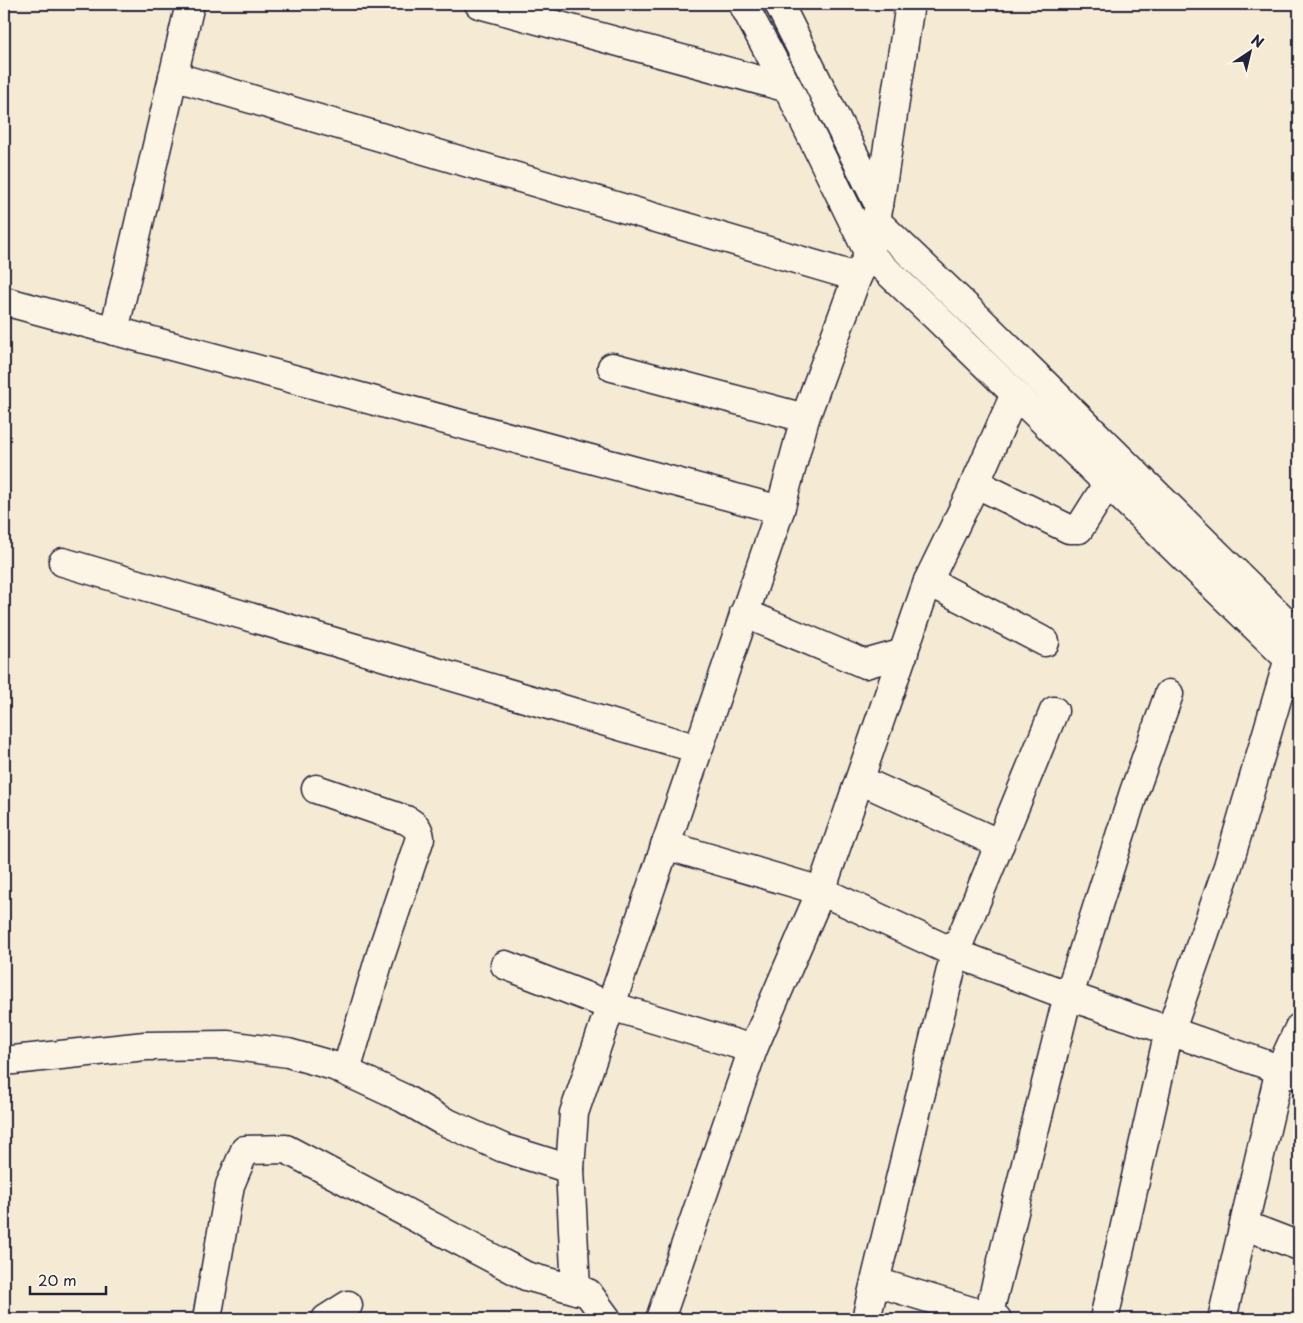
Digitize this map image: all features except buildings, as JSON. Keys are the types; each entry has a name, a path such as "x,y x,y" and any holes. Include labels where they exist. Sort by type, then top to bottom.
{"street":[{"path":"114,332 190,4"},
{"path":"478,4 788,88"},
{"path":"743,4 788,88 863,266"},
{"path":"779,4 878,213 1296,654"},
{"path":"576,1290 570,1169 574,1113 780,510 805,418 863,266 878,213 910,4"},
{"path":"173,76 863,266 936,317 1108,483 1296,654"},
{"path":"4,301 780,510"},
{"path":"612,367 805,418"},
{"path":"660,1319 753,1048 821,890 928,581 1015,394"},
{"path":"975,483 1069,529 1079,530 1108,483"},
{"path":"63,562 698,750"},
{"path":"928,581 1045,642"},
{"path":"744,613 864,664 904,654"},
{"path":"1104,1319 1166,1044 1228,866 1296,654"},
{"path":"876,1282 992,1318 1069,996 1134,792 1169,694"},
{"path":"866,1319 956,953 1054,711"},
{"path":"860,780 1000,844"},
{"path":"316,789 415,824 420,838 379,960 346,1071"},
{"path":"665,846 821,890 956,953 1069,996 1289,1073"},
{"path":"505,966 610,1006 753,1048"},
{"path":"1222,1319 1244,1225 1289,1073 1299,1028"},
{"path":"4,1061 144,1046 228,1045 288,1053 346,1071 403,1098 439,1119 503,1148 570,1169"},
{"path":"206,1319 230,1184 245,1150 286,1149 526,1276 588,1294 607,1319"},
{"path":"1244,1225 1299,1246"},
{"path":"326,1319 348,1304"}]}
